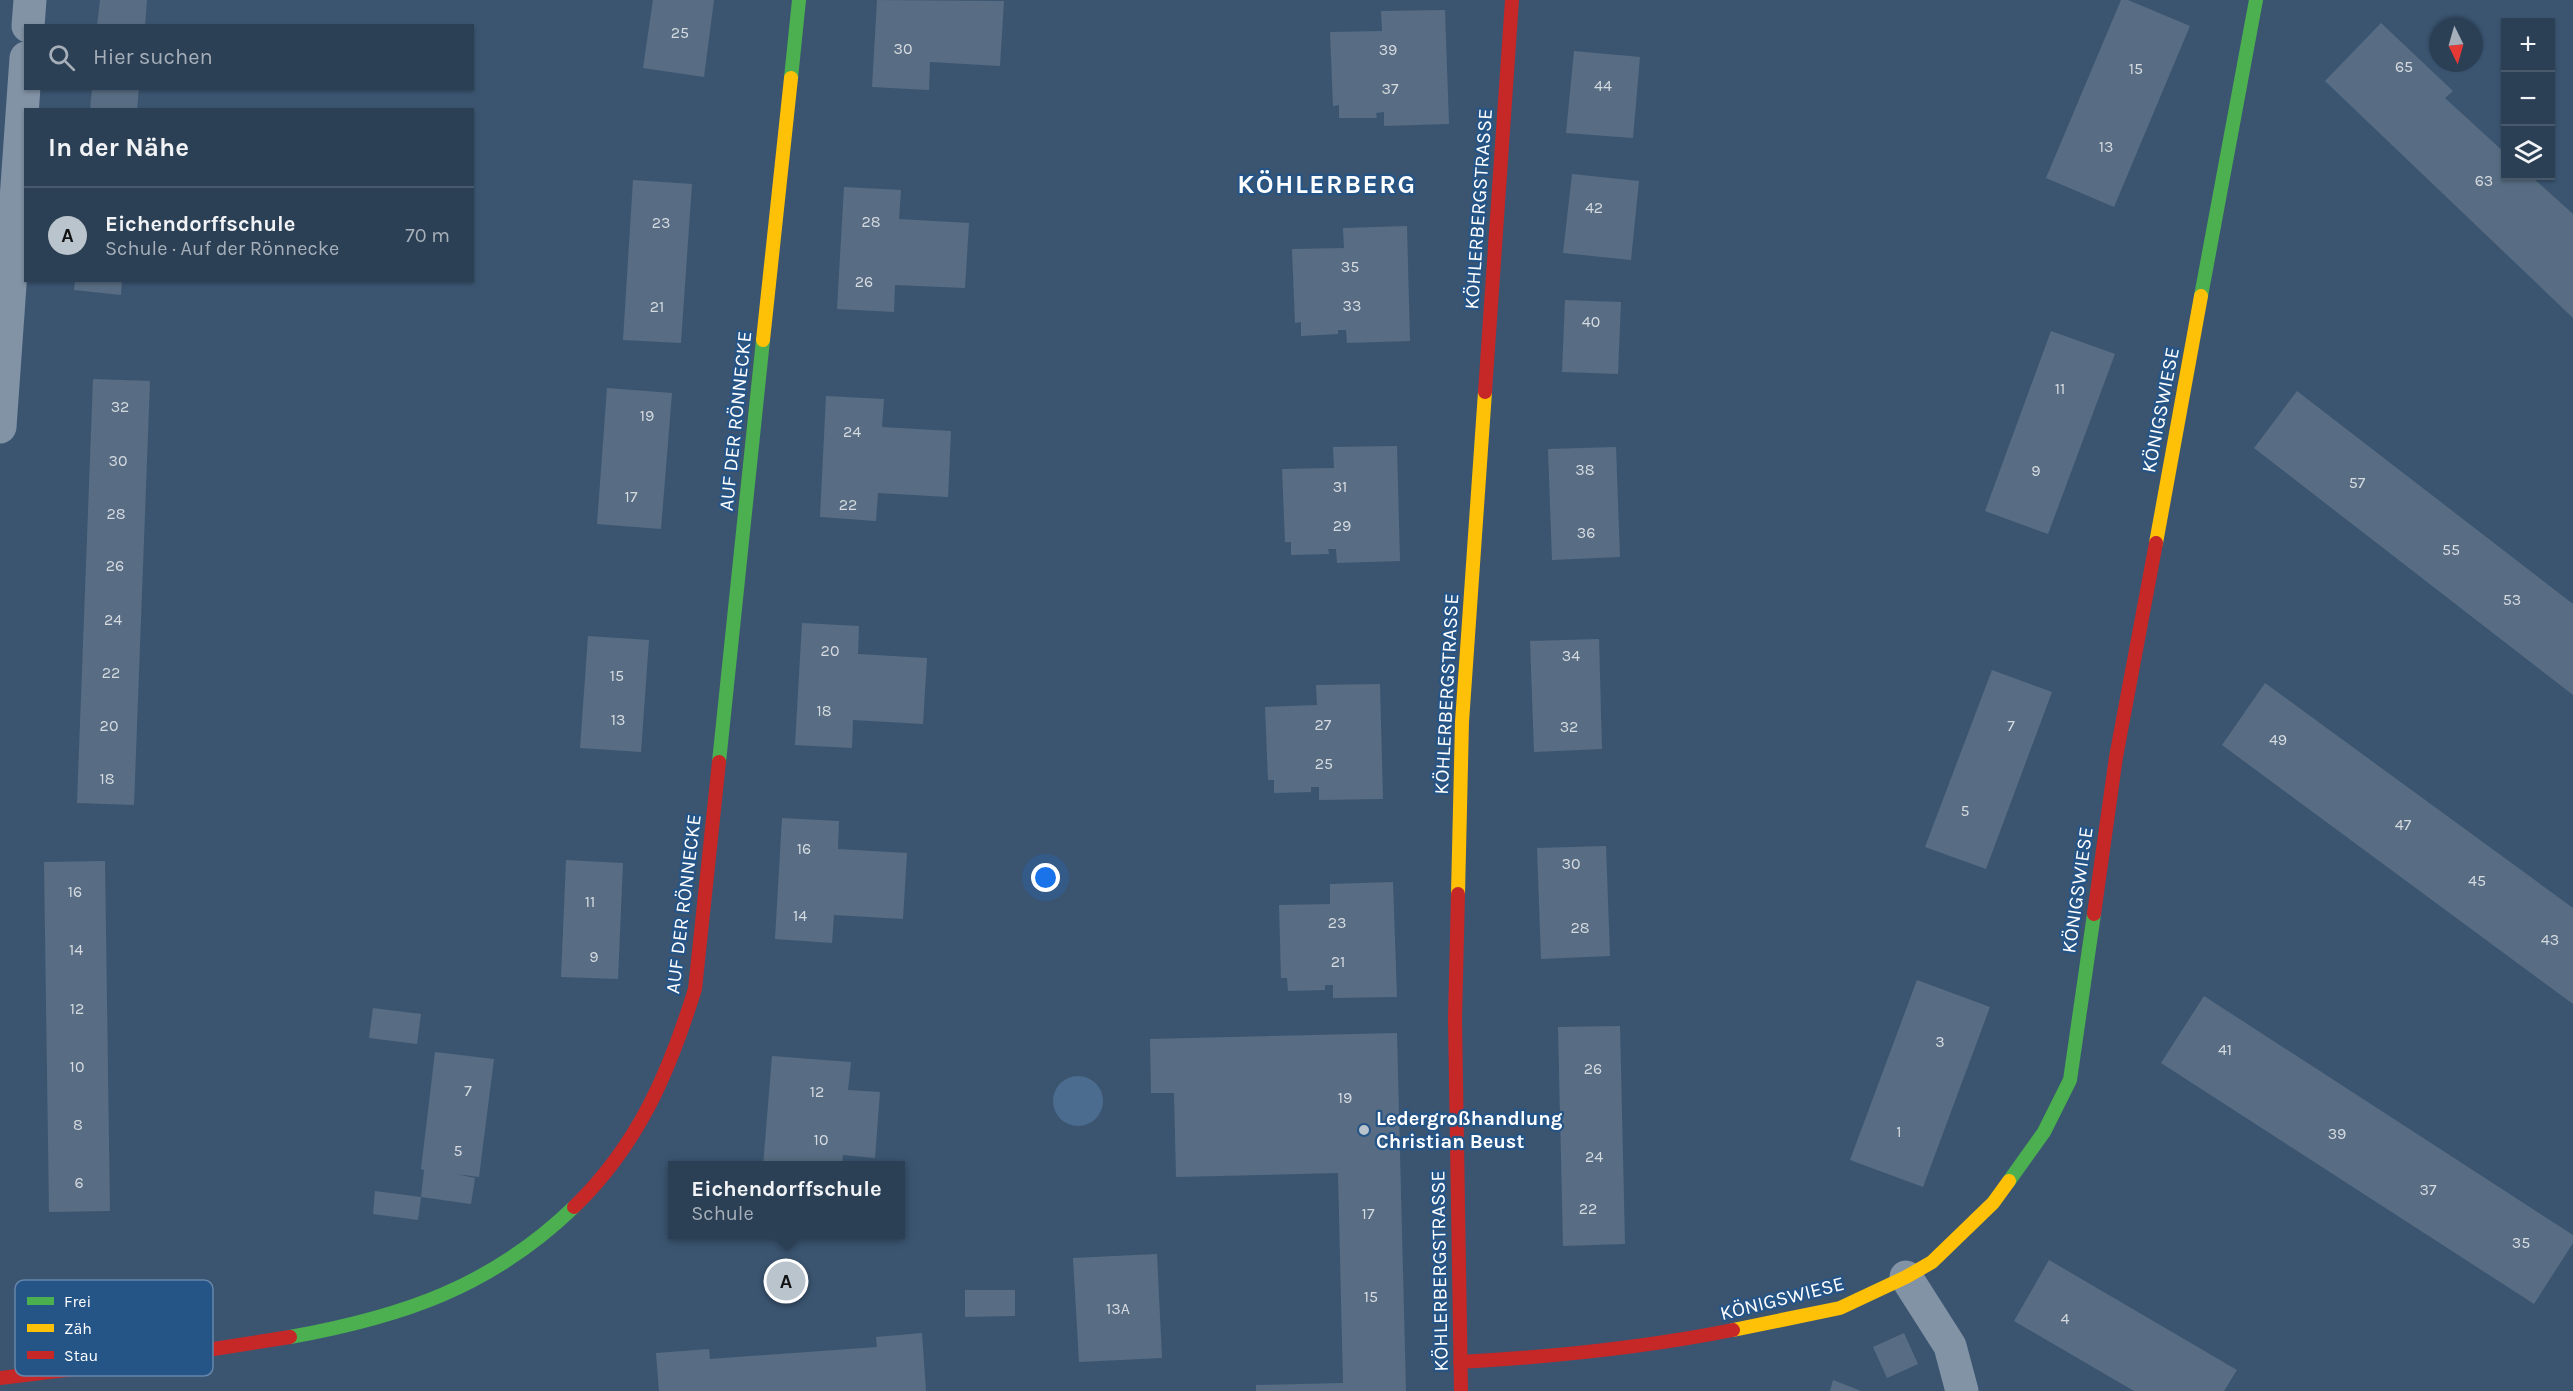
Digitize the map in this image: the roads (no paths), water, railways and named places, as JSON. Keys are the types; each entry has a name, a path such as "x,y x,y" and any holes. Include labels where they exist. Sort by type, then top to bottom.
{"street":[{"path":"28,24 30,0"},
{"name":"AUF DER RÖNNECKE","path":"213,1350 332,1330 422,1305 490,1272 540,1239 580,1202 623,1153 656,1097 678,1047 695,989 799,0"},
{"name":"KÖHLERBERGSTRASSE","path":"1461,1391 1455,1020 1462,722 1512,0"},
{"name":"KÖNIGSWIESE","path":"1460,1362 1556,1357 1664,1344 1761,1326 1840,1308 1906,1278 1932,1262 1993,1203 2044,1132 2070,1080 2116,757 2256,0"},
{"path":"0,427 24,86"},
{"path":"1906,1278 1950,1346 1962,1391"},
{"name":"AUF DER RÖNNECKE","path":"0,1378 16,1376"}],"water":[{"path":"1073,1076 1083,1076 1096,1083 1103,1096 1103,1106 1096,1119 1083,1126 1073,1126 1064,1122 1057,1115 1053,1106 1053,1096 1057,1087 1064,1080"}],"place":[{"name":"Ledergroßhandlung Christian Beust","path":"1364,1130"},
{"name":"Eichendorffschule","path":"786,1281"}],"district":[{"name":"KÖHLERBERG","path":"1327,184"}]}
